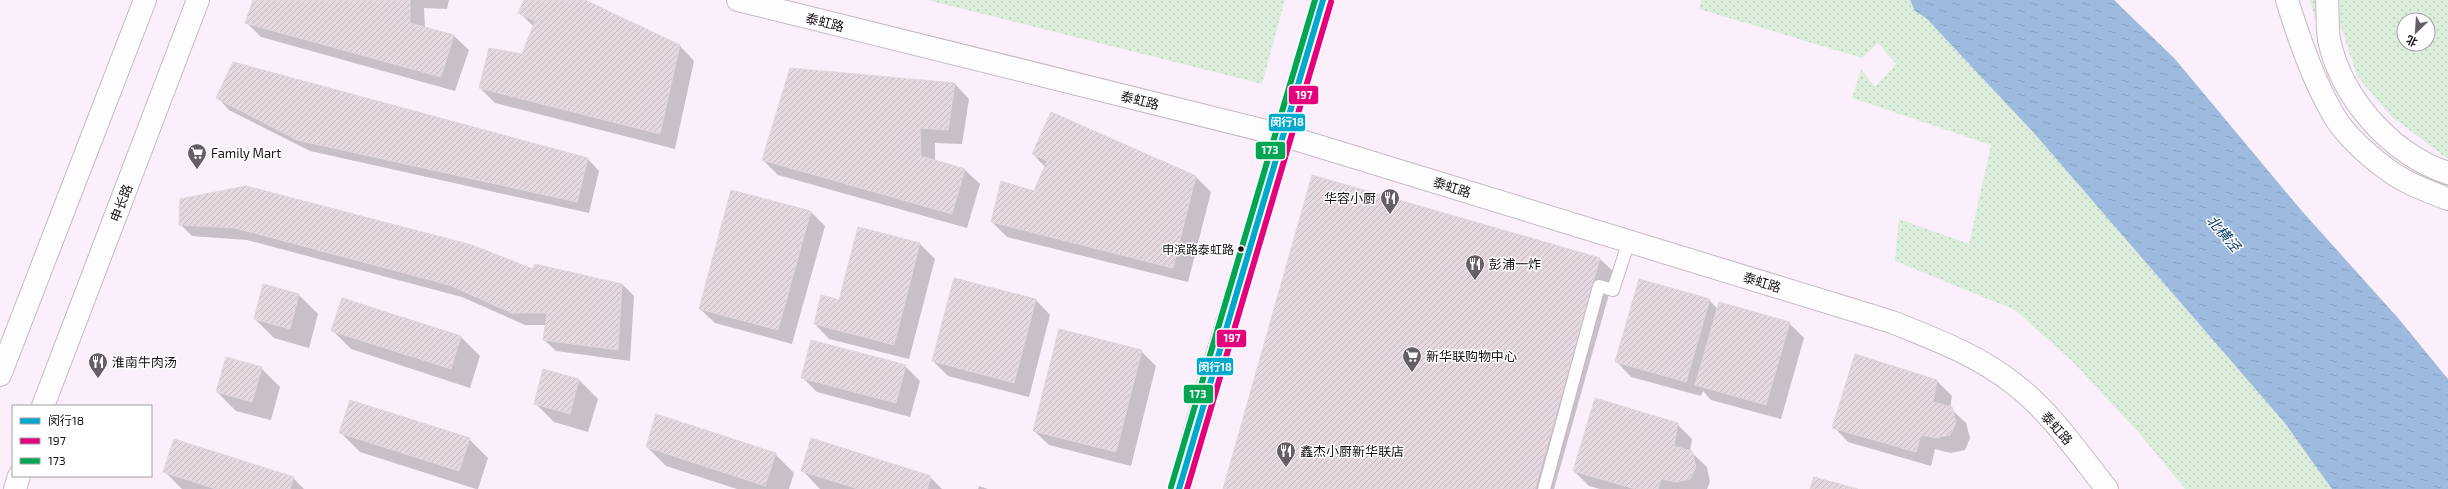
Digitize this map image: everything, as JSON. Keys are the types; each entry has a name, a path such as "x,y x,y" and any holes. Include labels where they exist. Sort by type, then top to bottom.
{"main road":[{"path":"0,375 145,0"},
{"name":"申长路","path":"43,405 198,0"},
{"name":"泰虹路","path":"738,0 1282,135 1892,322 1959,350 2014,384 2058,427 2107,489"},
{"path":"1180,489 1208,385 1323,0"},
{"path":"2287,0 2314,75 2334,117 2362,147 2388,170 2424,189 2448,199"},
{"path":"2327,0 2329,40 2345,84 2367,117 2402,148 2430,167 2448,173"},
{"path":"15,489 19,477"}],"lane":[{"path":"1544,489 1599,286 1613,290 1629,241"}],"green space":[{"path":"927,0 1285,0 1262,84"},
{"path":"1701,0 1910,0 1915,11 1926,18 2033,132 2284,422 2332,489 2185,489 2140,434 2072,361 2015,310 1895,261 1899,219 1969,244 1991,145 1852,98 1861,69 1875,87 1896,64 1878,43 1862,58 1699,9"},
{"path":"2310,0 2448,0 2448,159 2391,116 2357,76 2342,29 2317,26"}],"water":[{"name":"北横泾","path":"1910,0 2114,0 2175,59 2301,210 2398,318 2448,379 2448,489 2332,489 2284,422 2033,132 1926,18 1915,11"}],"building":[{"path":"253,0 410,0 410,23 454,35 441,77 245,23"},
{"path":"524,0 585,0 680,45 660,134 479,88 489,48 522,54 535,21 518,13"},
{"path":"233,62 588,158 577,202 297,140 216,98"},
{"path":"790,68 955,83 948,130 920,128 921,156 965,169 952,214 762,160"},
{"path":"1051,112 1196,176 1173,268 991,222 1001,181 1034,191 1047,161 1032,154"},
{"name":"新华联购物中心","path":"1312,175 1600,258 1535,489 1223,489"},
{"path":"246,186 472,245 533,269 535,264 622,284 618,350 543,340 547,313 512,313 449,285 235,228 179,225 180,199"},
{"path":"731,190 811,211 778,330 699,309"},
{"path":"858,227 920,243 894,345 814,324 821,295 839,300"},
{"path":"954,278 1036,299 1014,383 932,361"},
{"path":"1639,279 1710,299 1686,382 1615,362"},
{"path":"263,284 299,294 290,329 254,319"},
{"path":"342,298 461,336 451,369 331,331"},
{"path":"1719,302 1790,322 1766,405 1695,385"},
{"path":"1059,329 1142,350 1116,452 1033,431"},
{"path":"811,340 906,365 896,403 801,378"},
{"path":"1855,354 1937,380 1933,402 1952,407 1956,423 1950,435 1935,438 1921,435 1916,452 1832,428"},
{"path":"226,357 262,367 252,402 216,392"},
{"path":"543,369 579,379 570,414 534,404"},
{"path":"1595,398 1678,423 1674,446 1692,451 1696,467 1690,479 1676,482 1661,479 1658,489 1635,489 1573,471"},
{"path":"350,400 470,438 459,471 339,433"},
{"path":"656,414 776,453 765,486 646,447"},
{"path":"811,438 931,476 927,489 858,489 801,471"},
{"path":"174,439 294,477 290,489 216,489 163,472"},
{"path":"1814,477 1858,489 1810,489"}],"transit line":[{"name":"173","path":"1171,487 1315,0"},
{"name":"闵行18","path":"1179,489 1323,0"},
{"name":"197","path":"1187,489 1331,2"}],"place":[{"name":"Family Mart","path":"197,170"},
{"name":"华容小厨","path":"1390,215"},
{"name":"申滨路泰虹路","path":"1241,249"},
{"name":"彭浦一炸","path":"1475,281"},
{"name":"新华联购物中心","path":"1412,373"},
{"name":"淮南牛肉汤","path":"98,379"},
{"name":"鑫杰小厨新华联店","path":"1286,468"}]}
